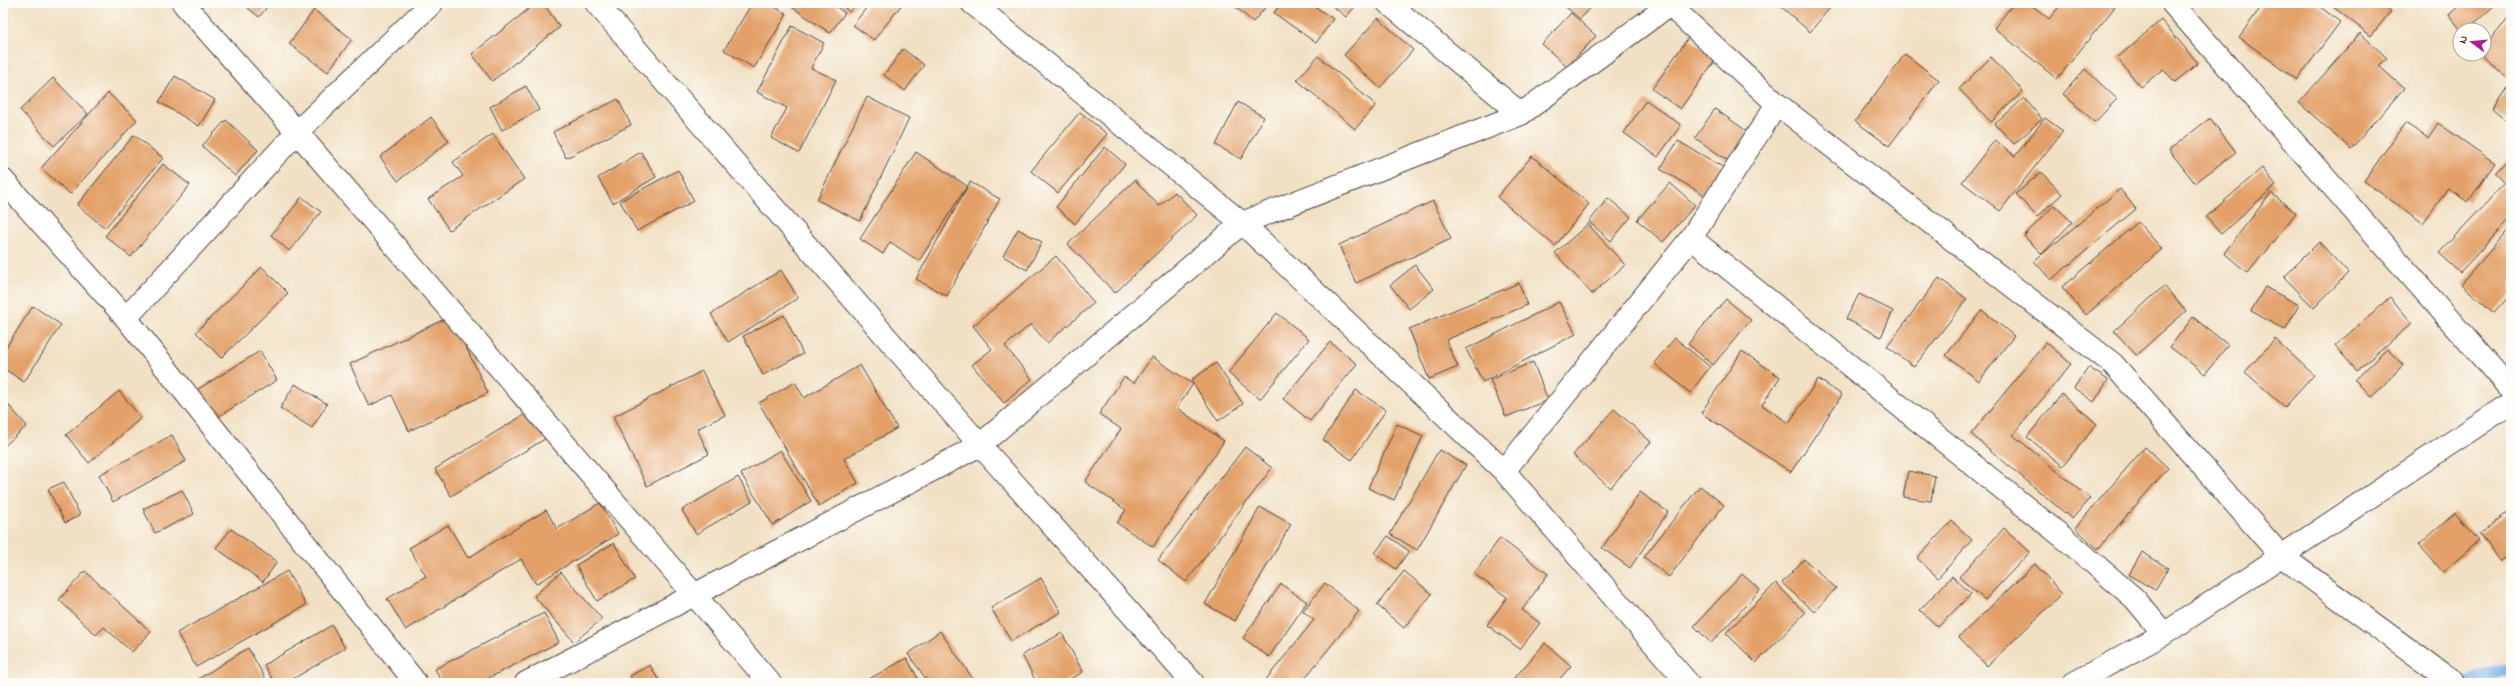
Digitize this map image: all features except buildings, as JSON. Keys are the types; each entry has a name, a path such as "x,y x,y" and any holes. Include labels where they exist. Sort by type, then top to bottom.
{"street":[{"path":"183,3 297,132 770,683"},
{"path":"126,318 297,132 432,3"},
{"path":"596,3 980,445 1193,683"},
{"path":"972,3 1242,223 1504,471 1688,683"},
{"path":"1388,3 1521,114"},
{"path":"2172,3 2511,390"},
{"path":"526,683 693,594 980,445 1242,223 1521,114 1670,4 1777,104 2113,364 2280,555 2454,683"},
{"path":"1504,471 1691,238 1777,104"},
{"path":"3,180 126,318 416,683"},
{"path":"1691,238 2069,542 2135,598 2164,634"},
{"path":"2074,683 2164,634 2280,555 2394,483 2511,403"}],"waterway":[{"path":"2461,683 2511,668"}]}
